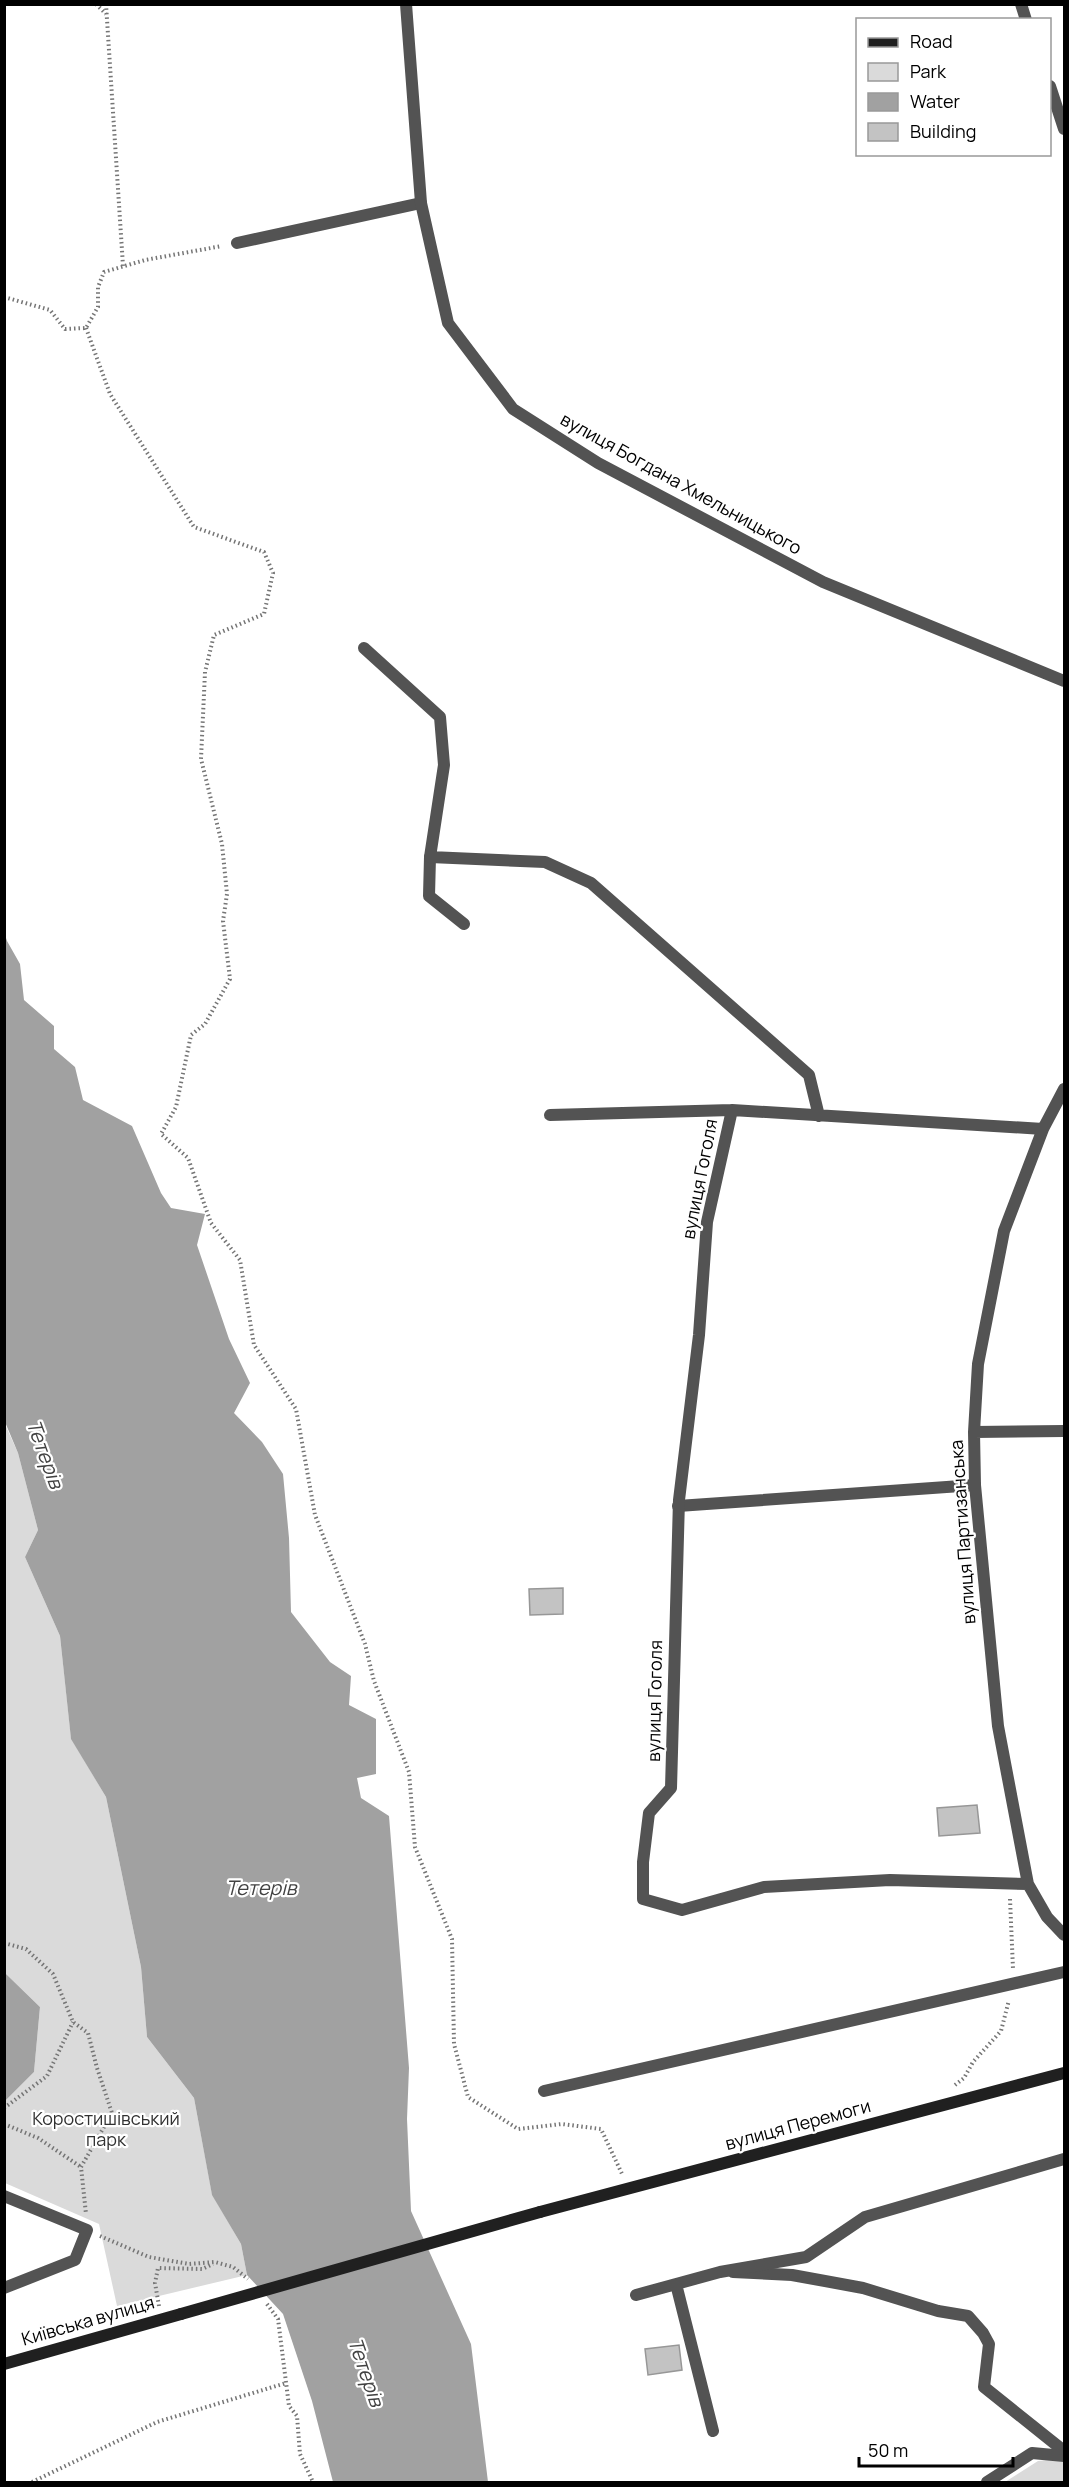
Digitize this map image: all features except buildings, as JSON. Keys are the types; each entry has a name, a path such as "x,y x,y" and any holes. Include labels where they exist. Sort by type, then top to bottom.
{"main road":[{"name":"вулиця Перемоги","path":"540,2212 1065,2073"},
{"name":"Київська вулиця","path":"4,2364 540,2212"}],"street":[{"name":"вулиця Богдана Хмельницького","path":"406,4 421,203 448,322 513,410 598,463 823,582 1065,681"},
{"path":"1051,89 1065,129"},
{"path":"237,243 421,203"},
{"path":"364,648 440,717 444,765 430,857 429,896 464,924"},
{"path":"430,857 545,862 591,883 809,1075 819,1116"},
{"name":"вулиця Партизанська","path":"1065,1089 1043,1129 1004,1231 978,1364 974,1432 975,1485 998,1726 1028,1884 1047,1917 1065,1935"},
{"name":"вулиця Гоголя","path":"732,1110 707,1222 699,1335 678,1506 671,1788 649,1813 643,1862 643,1899 682,1910 764,1887 890,1880 1028,1884"},
{"name":"вулиця Гоголя","path":"550,1115 732,1110 1043,1129"},
{"path":"974,1432 1065,1431"},
{"path":"678,1506 975,1485"},
{"path":"544,2091 1065,1972"},
{"path":"636,2295 720,2272 806,2257 866,2217 1065,2159"},
{"path":"4,2196 87,2230 75,2260 4,2288"},
{"path":"720,2272 792,2275 863,2288 938,2311 968,2316 983,2333 989,2344 984,2387 1065,2451"},
{"path":"676,2284 713,2432"},
{"path":"987,2482 1032,2453 1065,2456"}],"path":[{"path":"96,4 106,14"},
{"path":"106,4 123,266"},
{"path":"86,328 99,307 99,287 104,272 145,260 237,243"},
{"path":"4,297 50,310 65,329 86,328"},
{"path":"86,328 110,394 194,527 264,552 273,573 264,614 214,635 205,672 201,759 222,844 227,894 223,921 230,980 205,1024 191,1035 176,1107 161,1134 188,1158 211,1223 240,1260 254,1346 296,1409 315,1515 365,1644 374,1681 409,1772 415,1847 452,1939 454,2044 468,2097 518,2129 562,2124 601,2129 628,2188"},
{"path":"4,1943 26,1949 53,1974 73,2022 88,2033 112,2113 81,2167 87,2230 149,2257 189,2264 215,2262 233,2267 253,2284"},
{"path":"4,2108 47,2076 73,2022"},
{"path":"4,2124 38,2138 81,2167"},
{"path":"159,2299 155,2283 158,2268 202,2269 215,2262"},
{"path":"266,2302 278,2319 289,2406 297,2416 300,2454 313,2482"},
{"path":"32,2482 157,2422 286,2383"}],"green space":[{"name":"Коростишівський парк","path":"4,1422 18,1453 38,1530 25,1557 60,1636 71,1738 106,1797 141,1967 147,2037 194,2098 212,2194 241,2244 247,2275 117,2306 99,2224 5,2183 5,2101 34,2072 40,2007 5,1973"},
{"path":"1064,2460 1064,2482 1005,2482 1038,2461"}],"water":[{"name":"Тетерів","path":"4,932 20,964 24,1000 54,1026 54,1049 75,1067 83,1100 132,1126 161,1193 171,1208 205,1214 197,1245 229,1339 250,1383 234,1413 262,1442 283,1474 289,1538 291,1612 330,1662 351,1676 349,1705 376,1719 376,1774 357,1778 361,1798 389,1816 409,2068 407,2119 411,2211 471,2344 488,2482 333,2482 312,2401 283,2314 247,2275 241,2244 212,2195 194,2098 147,2037 141,1967 106,1797 71,1739 60,1636 25,1557 38,1530 18,1453 5,1422"},
{"path":"5,1973 40,2007 34,2072 5,2101"}]}
